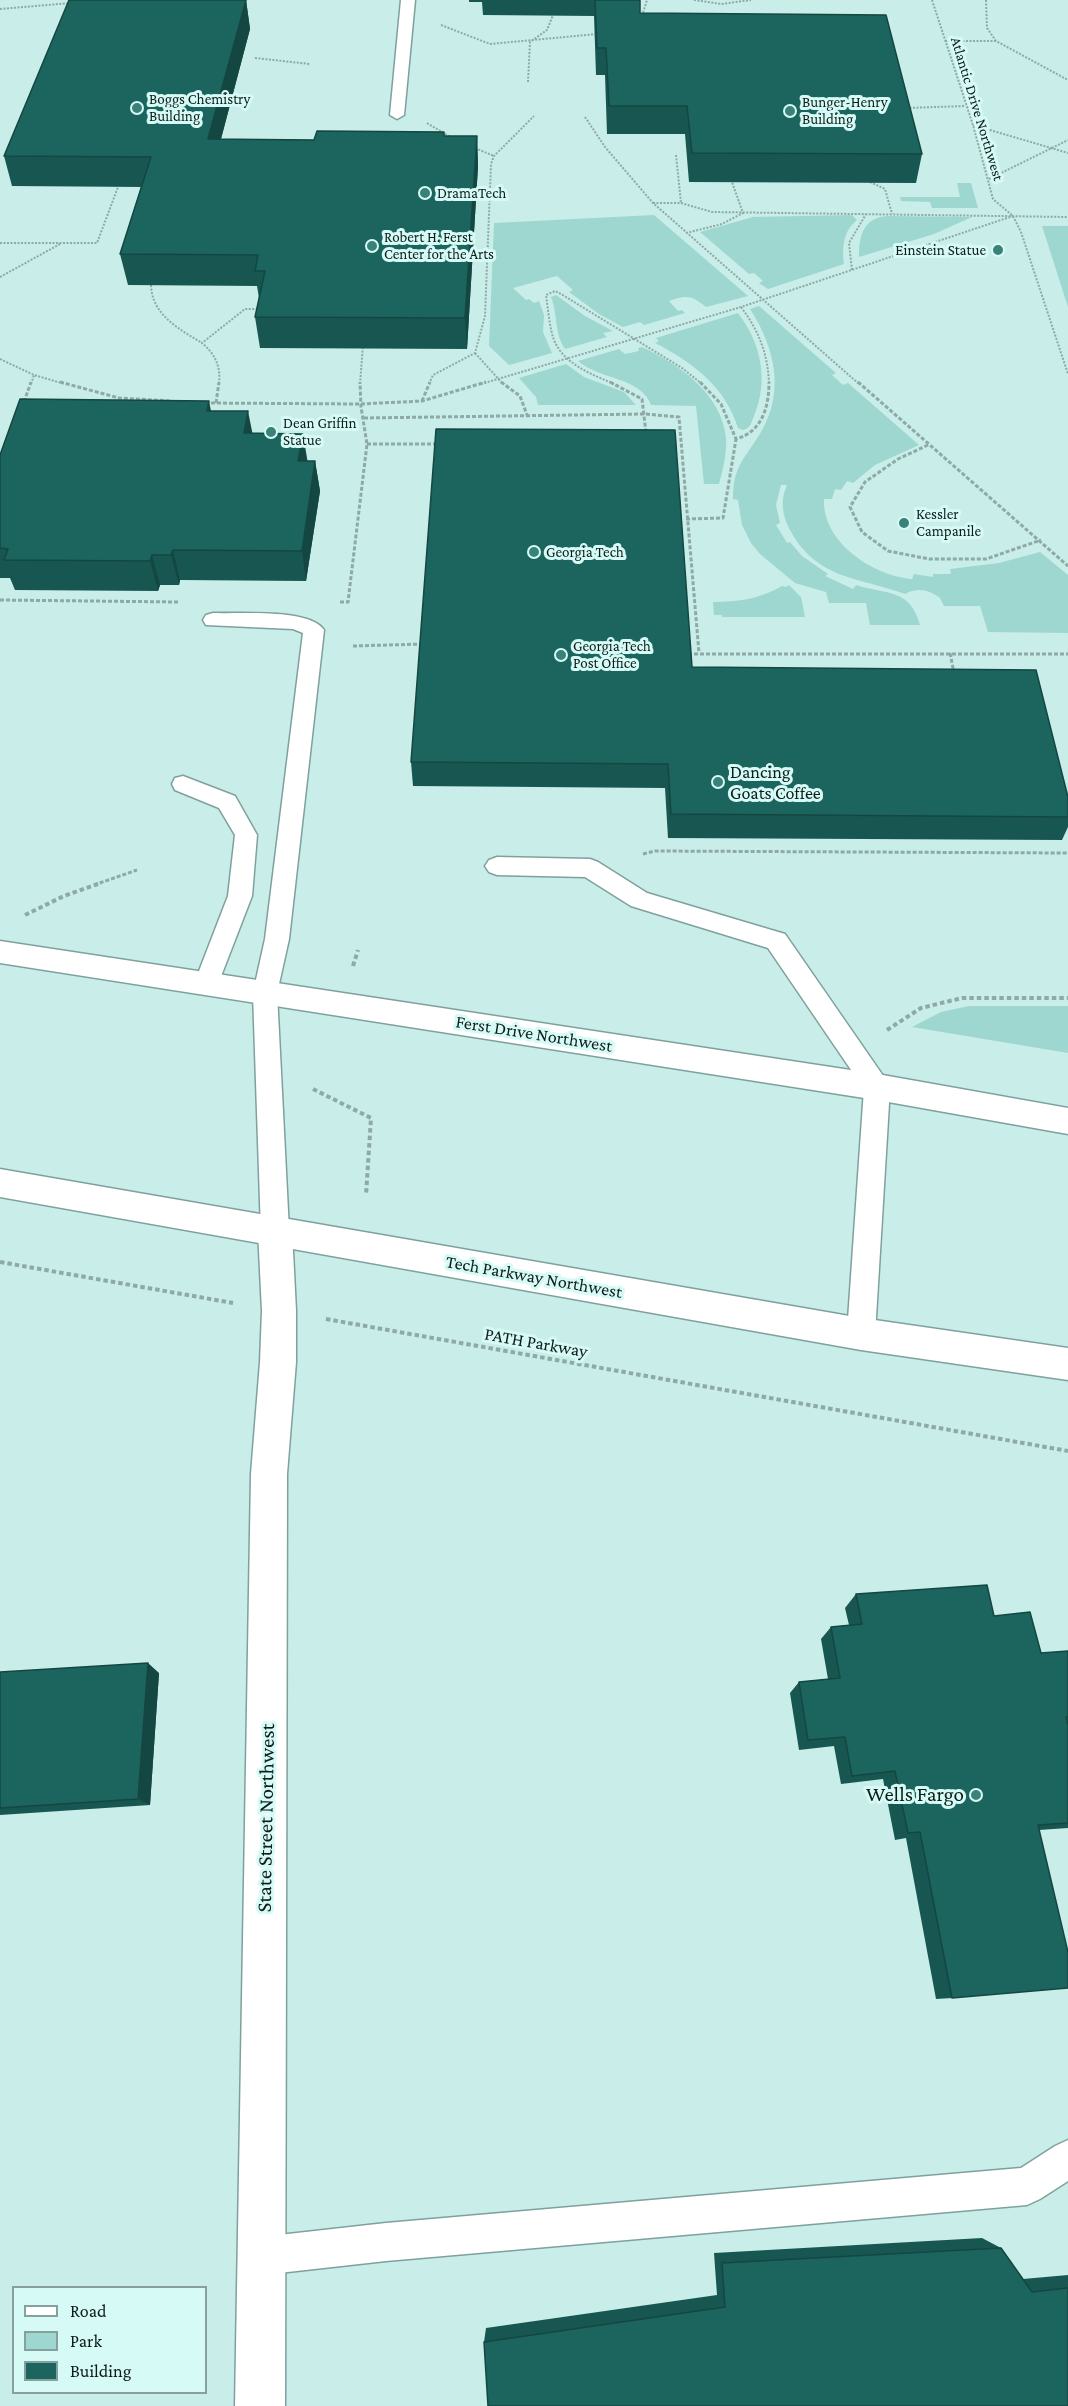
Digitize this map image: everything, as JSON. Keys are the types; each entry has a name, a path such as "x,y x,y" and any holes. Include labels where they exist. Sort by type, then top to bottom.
{"street":[{"name":"Ferst Drive Northwest","path":"0,952 877,1087 1068,1121"},
{"name":"Tech Parkway Northwest","path":"0,1183 861,1334 1068,1364"},
{"name":"State Street Northwest","path":"260,2406 268,1474 278,1362 279,1311 275,1231"}],"lane":[{"path":"397,115 408,6"},
{"path":"213,620 296,622 314,630 277,939 265,993 275,1231"},
{"path":"183,784 227,802 246,834 240,896 206,984"},
{"path":"497,866 590,868 639,900 776,941 877,1087 861,1334"},
{"path":"261,2256 386,2242 1027,2186 1068,2159"}],"path":[{"path":"641,18 647,7 647,0"},
{"path":"694,0 721,4 750,0"},
{"name":"Atlantic Drive Northwest","path":"932,0 973,125 993,199 1013,216"},
{"path":"986,0 987,28 996,42 1007,50 1043,65 1068,80"},
{"path":"0,9 75,2"},
{"path":"408,6 490,44 597,34"},
{"path":"530,42 547,30 553,15"},
{"path":"945,41 996,42"},
{"path":"528,82 530,42"},
{"path":"255,58 310,64"},
{"path":"898,108 965,106"},
{"path":"422,401 433,375 475,353 485,316 491,164 494,156 534,116"},
{"path":"585,117 605,147 653,203 928,446 1041,540 1068,566"},
{"path":"425,121 454,139"},
{"path":"973,125 1068,153"},
{"path":"989,179 1068,140"},
{"path":"474,147 494,156"},
{"path":"676,155 681,203"},
{"path":"732,182 743,213"},
{"path":"870,182 885,189 892,214"},
{"path":"0,243 97,243 118,187"},
{"path":"653,203 681,203 712,212 1068,217"},
{"path":"686,233 722,224 743,213"},
{"path":"852,270 849,243 866,214"},
{"path":"205,403 360,404 422,401 741,307 1013,216"},
{"path":"1013,216 1022,232 1068,374"},
{"path":"0,277 62,243"},
{"path":"151,285 150,293 160,312 209,349 222,372 216,403"},
{"path":"646,435 642,399 636,393 588,373 567,360 556,345 551,330 546,295 555,291 687,370 712,391 732,422 736,440 723,518 687,519"},
{"path":"736,440 752,435 760,423 767,400 769,368 756,328 741,307"},
{"path":"202,343 245,309 262,309"},
{"path":"337,602 348,602 367,444 360,404 359,371 363,345"},
{"path":"475,353 498,380 520,396 527,415"},
{"path":"0,359 34,375 119,398 181,401"},
{"path":"23,406 34,375"},
{"path":"364,418 645,414 679,417 699,653"},
{"path":"367,444 448,444"},
{"path":"928,446 898,459 865,482 850,507 862,532 888,551 929,559 986,559 1041,540"},
{"path":"0,600 179,602"},
{"path":"343,646 424,644"},
{"path":"950,653 956,683"},
{"path":"687,654 1068,654"},
{"path":"590,868 655,851 1068,853"},
{"path":"18,918 64,896 137,870"},
{"path":"882,1034 921,1008 962,998 1068,998"},
{"path":"311,1081 313,1090 371,1118 366,1195"},
{"name":"PATH Parkway","path":"0,1262 1068,1451"}],"green space":[{"path":"957,183 971,183 978,208 932,208 930,202 901,201 900,197 960,197"},
{"path":"654,215 748,296 706,307 692,298 680,298 669,301 678,311 682,310 685,313 644,325 640,322 623,327 599,314 569,292 573,290 557,276 513,288 526,300 529,299 534,303 539,301 544,315 543,332 552,353 509,365 489,346 494,223"},
{"path":"852,215 857,220 852,224 844,240 844,264 768,289 759,283 763,281 754,273 749,274 700,232 753,217"},
{"path":"887,216 972,217 934,234 859,257 864,229 873,220"},
{"path":"1042,226 1068,226 1068,307"},
{"path":"556,295 585,316 613,331 603,333 607,337 565,349 559,337 551,297"},
{"path":"759,306 836,373 832,375 843,385 848,383 919,445 875,465 853,483 847,481 841,490 835,489 832,499 824,499 831,529 841,542 866,564 912,579 914,574 933,577 933,574 951,574 950,569 999,563 1040,552 1068,575 1068,633 988,632 980,606 944,606 940,598 927,591 918,590 905,594 826,568 813,559 801,546 787,524 783,502 787,485 781,485 776,505 780,523 776,525 787,543 790,542 802,556 828,574 825,576 853,589 856,585 887,592 904,599 916,613 920,625 870,625 866,603 829,603 826,592 795,583 760,554 751,543 742,525 738,500 733,499 738,470 761,432 773,401 775,385 771,354 759,324 750,309"},
{"path":"738,313 757,349 762,376 759,402 749,427 743,430 738,428 725,400 706,377 682,358 655,343 659,341 656,338"},
{"path":"642,347 684,372 707,394 716,408 723,422 726,438 719,484 704,484 696,406 651,405 638,389 597,372 578,361 619,349 625,354 639,351 638,348"},
{"path":"566,364 584,377 624,392 636,405 538,405 536,397 519,378"},
{"path":"789,585 801,597 805,617 722,617 722,615 714,615 713,602 749,599"},
{"path":"969,1006 1068,1006 1068,1053 912,1027 941,1012"}],"building":[{"path":"69,0 246,0 208,139 314,140 317,131 444,132 444,136 477,136 465,318 255,317 265,271 255,271 258,255 120,254 151,157 4,156"},
{"name":"Bunger-Henry Building","path":"595,0 640,0 640,13 886,15 922,154 692,153 687,106 609,106 606,48 597,48"},
{"path":"20,399 209,401 207,411 248,411 244,433 303,434 298,461 315,461 302,551 173,550 171,555 152,555 150,561 4,560 8,549 0,548 0,455"},
{"path":"436,429 675,430 692,667 1036,670 1068,797 1068,817 671,814 668,764 411,762"},
{"name":"Wells Fargo","path":"987,1585 994,1616 1030,1612 1041,1653 1068,1651 1068,1717 1066,1717 1068,1725 1068,1823 1038,1825 1068,1952 1068,1988 952,1998 920,1832 908,1833 895,1771 852,1776 845,1737 808,1740 799,1682 840,1678 831,1627 862,1624 856,1594"},
{"path":"148,1663 138,1799 0,1808 0,1672"},
{"path":"1001,2248 1032,2292 1068,2288 1068,2406 488,2406 484,2342 725,2307 722,2263"}],"place":[{"name":"Boggs Chemistry Building","path":"137,108"},
{"name":"Bunger-Henry Building","path":"790,111"},
{"name":"DramaTech","path":"425,193"},
{"name":"Robert H. Ferst Center for the Arts","path":"372,246"},
{"name":"Einstein Statue","path":"998,250"},
{"name":"Dean Griffin Statue","path":"271,432"},
{"name":"Kessler Campanile","path":"904,523"},
{"name":"Georgia Tech","path":"534,552"},
{"name":"Georgia Tech Post Office","path":"561,655"},
{"name":"Dancing Goats Coffee","path":"718,782"},
{"name":"Wells Fargo","path":"976,1795"}]}
